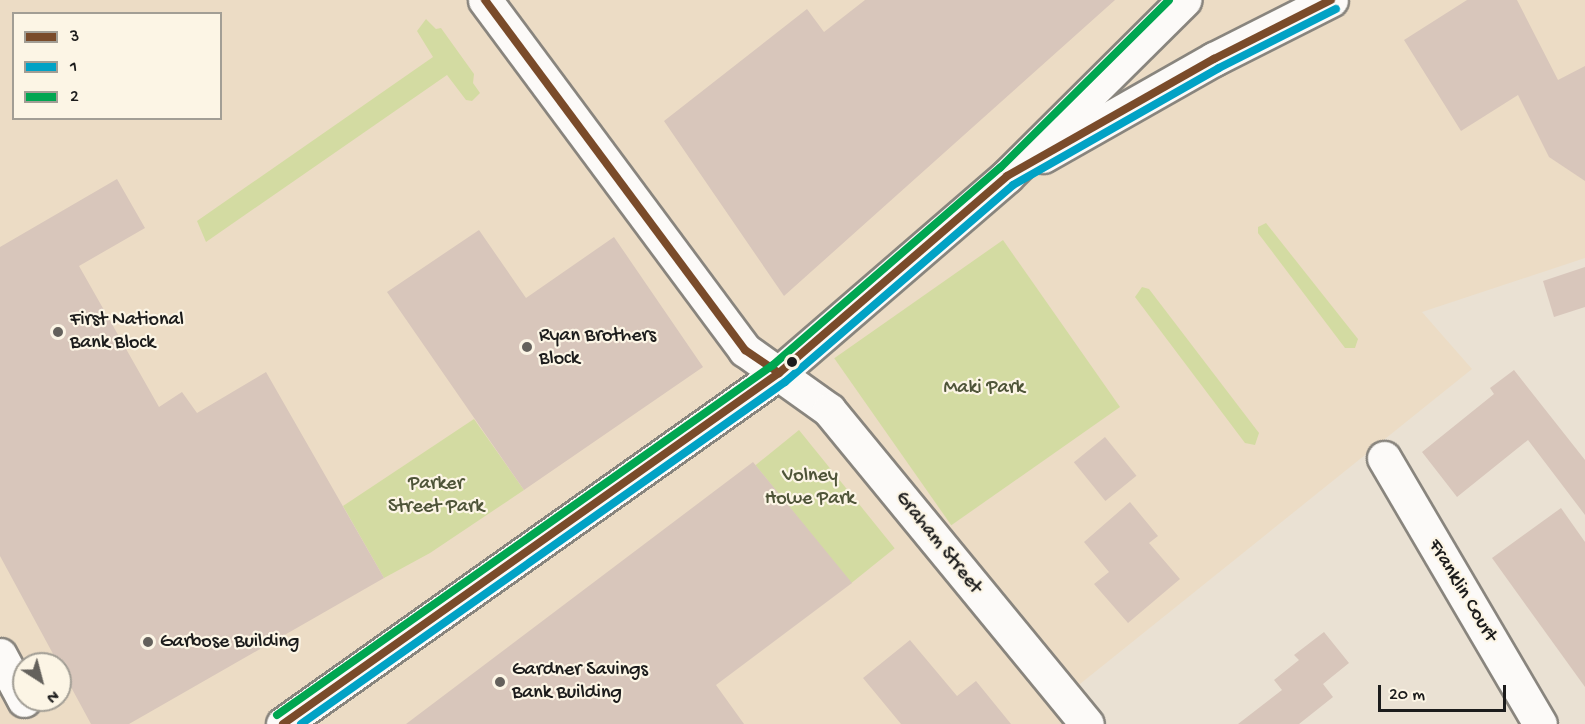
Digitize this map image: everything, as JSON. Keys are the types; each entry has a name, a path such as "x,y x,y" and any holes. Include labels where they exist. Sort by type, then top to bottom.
{"main road":[{"name":"Graham Street","path":"485,0 745,350 829,410 1087,724"},
{"path":"283,724 779,373 1007,176 1184,0"},
{"path":"1007,176 1214,59 1331,0"},
{"name":"Franklin Court","path":"1384,458 1540,724"},
{"path":"0,655 12,678"},
{"path":"0,702 20,724"}],"shaded area":[{"path":"0,0 1585,0 1585,258 1422,312 1472,369 1065,696 1087,724 0,724"}],"green space":[{"path":"426,19 436,29 441,28 474,74 473,83 480,93 472,101 466,100 447,75 206,242 197,221 433,57 417,31"},
{"path":"1266,223 1358,339 1355,348 1345,348 1258,233 1258,227"},
{"name":"Maki Park","path":"1003,240 1120,407 951,525 834,358"},
{"path":"1142,287 1149,289 1259,433 1255,445 1245,443 1135,297"},
{"name":"Parker Street Park","path":"474,419 524,490 430,553 384,578 343,506"},
{"name":"Volney Howe Park","path":"799,430 895,548 851,583 755,465"}],"building":[{"path":"865,0 1115,0 784,296 664,121 807,9 824,32"},
{"path":"1467,0 1517,0 1558,80 1585,66 1585,181 1549,157 1518,95 1461,131 1404,40"},
{"path":"117,179 145,228 79,266 159,407 182,392 197,413 266,372 384,578 129,724 91,724 72,689 72,652 52,652 0,556 0,247"},
{"name":"Ryan Brothers Block","path":"479,230 526,298 614,237 703,367 524,490 387,292"},
{"path":"1585,267 1585,307 1554,317 1543,281"},
{"path":"1514,370 1585,460 1585,515 1528,440 1457,497 1422,452 1494,394 1490,388"},
{"path":"1105,437 1136,476 1105,501 1074,462"},
{"path":"753,462 852,583 716,685 744,724 406,724"},
{"path":"1130,502 1158,536 1149,543 1180,579 1128,623 1094,584 1109,572 1084,542"},
{"path":"1561,508 1585,542 1585,687 1492,558"},
{"path":"1324,632 1349,663 1323,684 1333,697 1299,724 1238,724 1282,690 1274,680 1299,660 1294,655"},
{"path":"910,640 957,696 976,681 1011,724 901,724 863,678"}],"transit line":[{"name":"3","path":"485,0 745,350 779,373"},
{"name":"2","path":"277,715 773,365 1000,168 1169,0"},
{"name":"3","path":"283,724 779,373 1007,176 1214,59 1331,0"},
{"name":"1","path":"301,724 785,382 1013,185 1219,68 1336,9"}],"place":[{"name":"First National Bank Block","path":"58,332"},
{"name":"Ryan Brothers Block","path":"527,347"},
{"name":"Garbose Building","path":"148,642"},
{"name":"Gardner Savings Bank Building","path":"500,682"}]}
